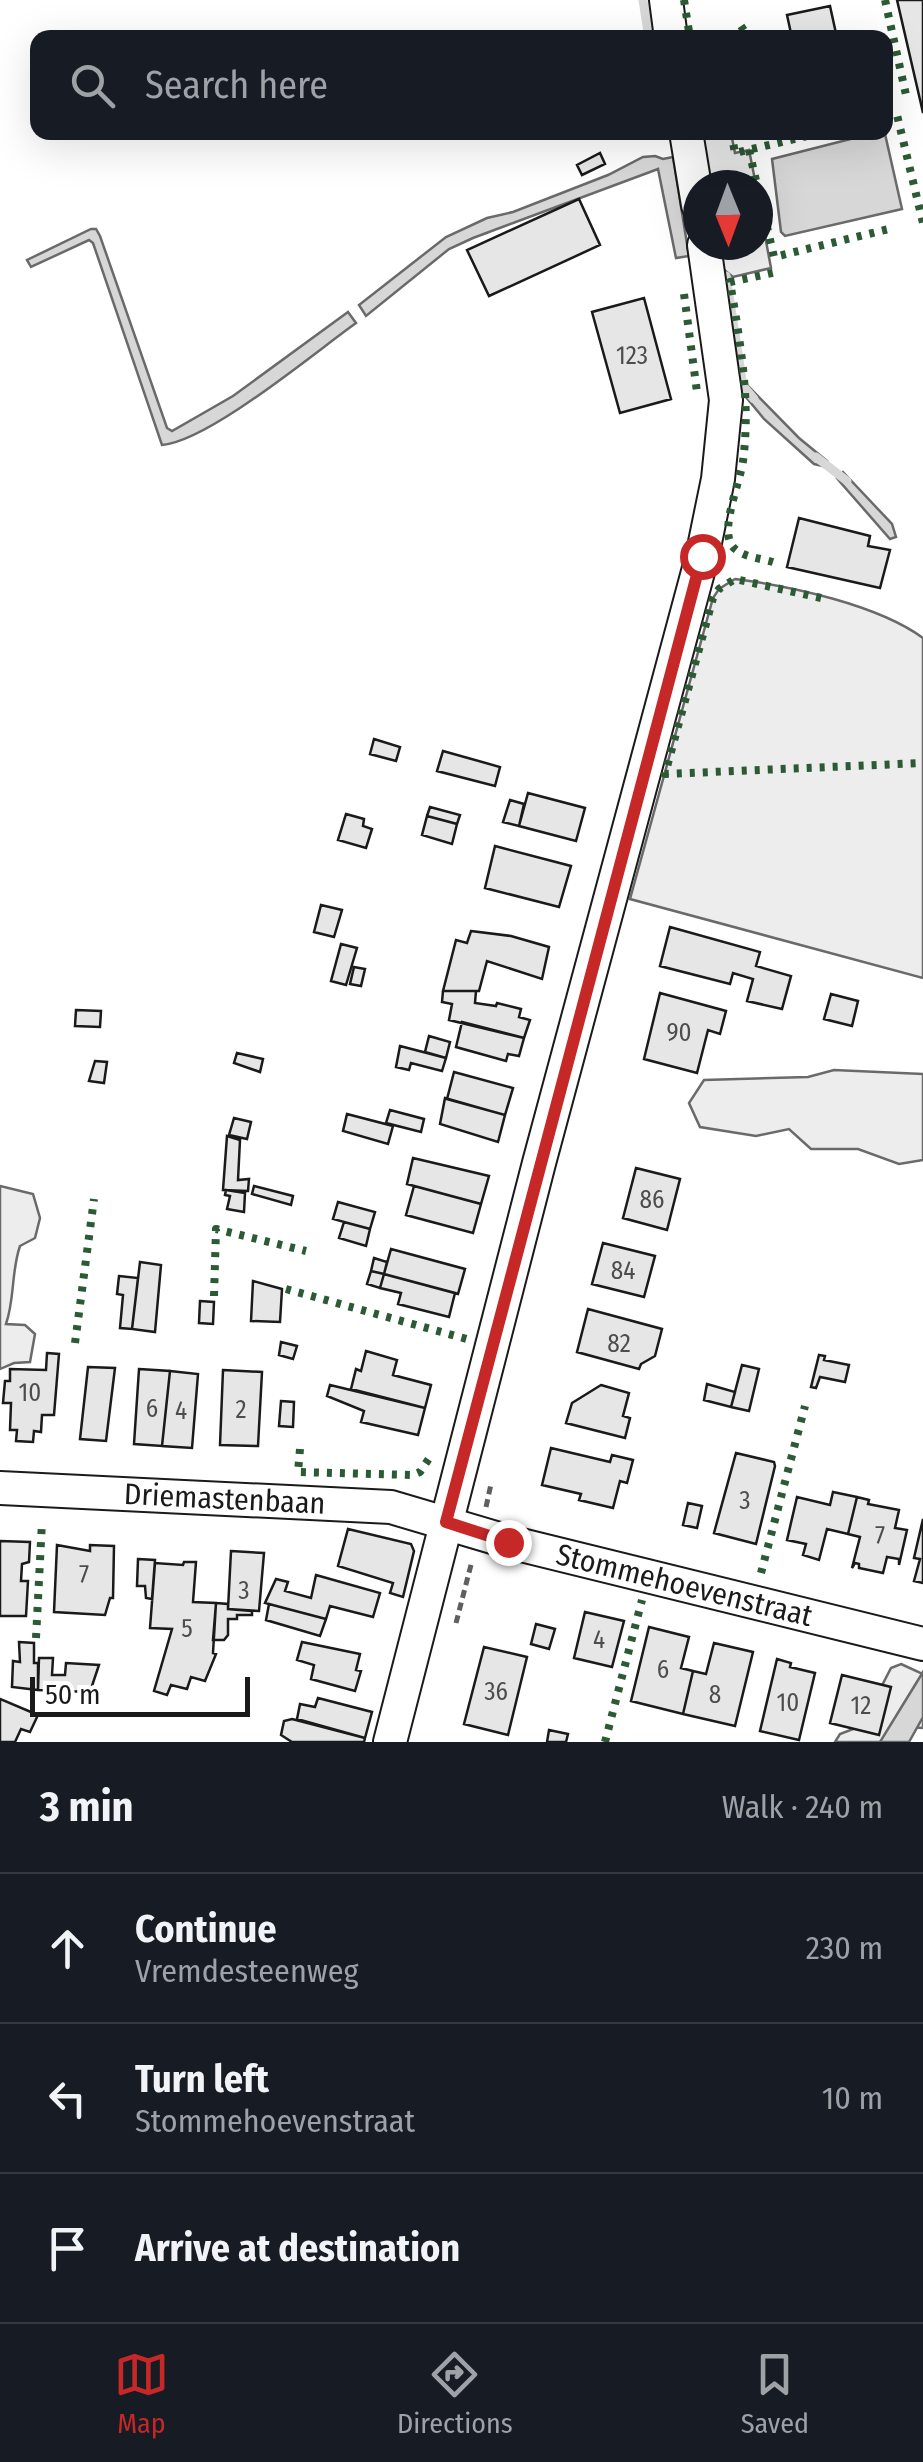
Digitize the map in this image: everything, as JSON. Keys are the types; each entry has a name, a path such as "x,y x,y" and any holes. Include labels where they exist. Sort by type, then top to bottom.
{"street":[{"path":"666,0 671,30"},
{"path":"687,140 692,170"},
{"path":"390,1742 702,556 718,478 726,400 706,260"},
{"name":"Driemastenbaan","path":"0,1488 391,1507 446,1522"},
{"name":"Stommehoevenstraat","path":"446,1522 508,1542 923,1644"}],"shaded area":[{"path":"703,140 732,140 735,153 749,150 753,170 708,170"},
{"path":"847,140 886,140 902,209 785,236 781,232 772,159"},
{"path":"643,157 673,157 683,219 683,257 676,258 658,169 473,238 449,249 366,316 359,305 446,237 487,218 513,212 608,175"},
{"path":"96,229 100,236 167,428 172,431 233,396 348,312 356,323 233,413 182,440 162,445 93,243 89,240 31,267 27,260"},
{"path":"722,260 770,260 771,268 733,277 723,269"},
{"path":"747,385 827,461 823,466 814,464 764,419 746,397"},
{"path":"843,472 892,524 896,537 890,539 841,483 837,478"},
{"path":"735,579 807,592 859,607 923,638 923,978 630,899 713,598"},
{"path":"834,1070 923,1074 923,1160 899,1164 858,1149 811,1149 789,1129 756,1136 700,1127 689,1103 704,1080 808,1077"},
{"path":"0,1186 33,1194 40,1218 35,1238 20,1246 6,1324 25,1325 35,1334 30,1362 0,1369"},
{"path":"901,1664 923,1674 923,1728 910,1727 902,1742 835,1742 840,1734 861,1726 891,1668"},
{"path":"923,1672 923,1717 909,1742 880,1742"}],"building":[{"path":"897,0 923,0 923,113 921,104"},
{"path":"830,6 835,30 790,30 787,15"},
{"path":"600,153 605,164 582,175 577,165"},
{"path":"579,199 600,245 489,296 467,250"},
{"path":"644,298 671,399 620,413 592,312"},
{"path":"799,518 870,536 868,546 890,550 880,588 787,567"},
{"path":"374,739 400,747 396,761 370,754"},
{"path":"443,751 500,767 495,786 437,771"},
{"path":"528,793 585,808 576,841 519,826"},
{"path":"510,800 524,804 519,826 503,822"},
{"path":"430,807 460,815 457,824 427,816"},
{"path":"346,814 364,819 363,826 372,829 366,848 338,840"},
{"path":"427,816 457,824 452,844 422,835"},
{"path":"495,846 571,866 559,907 485,888"},
{"path":"321,905 342,910 334,937 314,932"},
{"path":"670,927 760,952 756,966 791,976 782,1009 747,1001 753,979 733,973 730,984 660,966"},
{"path":"471,931 511,936 549,947 542,979 487,961 479,991 443,991 456,940 467,943"},
{"path":"341,944 357,948 346,985 331,981"},
{"path":"354,967 365,969 361,986 350,984"},
{"path":"443,991 476,991 475,1003 521,1009 519,1017 530,1020 524,1038 449,1020 452,1004 442,1002"},
{"path":"660,993 726,1011 720,1034 708,1030 697,1073 644,1059"},
{"path":"831,994 858,1001 852,1026 824,1019"},
{"path":"76,1010 101,1011 100,1027 75,1026"},
{"path":"462,1022 524,1038 519,1056 508,1054 506,1061 456,1047"},
{"path":"429,1036 450,1042 446,1058 425,1052"},
{"path":"400,1046 446,1058 442,1071 411,1063 409,1070 396,1067"},
{"path":"237,1053 263,1059 260,1072 234,1063"},
{"path":"95,1061 107,1062 104,1083 89,1081"},
{"path":"454,1072 513,1088 505,1115 447,1099"},
{"path":"445,1098 505,1115 498,1142 440,1124"},
{"path":"390,1110 424,1119 421,1132 386,1123"},
{"path":"347,1114 393,1126 388,1144 343,1131"},
{"path":"234,1118 251,1122 247,1139 229,1135"},
{"path":"227,1136 240,1140 238,1180 249,1179 248,1191 223,1190"},
{"path":"413,1158 489,1176 481,1204 407,1184"},
{"path":"636,1168 680,1179 667,1230 623,1218"},
{"path":"254,1186 293,1196 291,1205 252,1194"},
{"path":"414,1186 481,1204 473,1233 406,1215"},
{"path":"226,1190 245,1193 244,1212 227,1209 230,1196 225,1195"},
{"path":"338,1202 375,1212 370,1229 333,1219"},
{"path":"344,1222 370,1229 366,1246 339,1238"},
{"path":"603,1243 655,1256 644,1297 592,1284"},
{"path":"391,1249 465,1269 458,1294 384,1274"},
{"path":"374,1258 387,1262 384,1274 371,1271"},
{"path":"140,1262 161,1265 155,1332 132,1329"},
{"path":"371,1271 384,1274 380,1288 367,1284"},
{"path":"384,1274 455,1293 449,1317 398,1304 401,1293 380,1288"},
{"path":"119,1276 138,1278 132,1329 120,1328 123,1295 117,1294"},
{"path":"253,1281 282,1289 280,1322 251,1321"},
{"path":"200,1301 214,1302 213,1324 199,1323"},
{"path":"588,1309 662,1329 655,1356 639,1369 577,1352"},
{"path":"281,1342 297,1346 293,1359 279,1355"},
{"path":"366,1351 397,1360 393,1375 431,1385 425,1408 351,1389"},
{"path":"47,1353 59,1354 54,1415 42,1415 41,1432 34,1431 33,1442 16,1441 17,1430 10,1430 11,1403 3,1403 5,1381 10,1381 10,1369 46,1370"},
{"path":"819,1355 825,1356 824,1360 849,1365 845,1382 820,1377 816,1388 811,1387"},
{"path":"742,1365 759,1369 749,1411 731,1407"},
{"path":"88,1367 115,1368 106,1441 80,1439"},
{"path":"139,1369 170,1371 162,1446 134,1444"},
{"path":"223,1370 262,1372 258,1446 220,1445"},
{"path":"170,1371 198,1374 192,1448 162,1446"},
{"path":"707,1384 735,1392 731,1407 704,1400"},
{"path":"330,1385 425,1408 418,1435 361,1422 364,1411 327,1396"},
{"path":"601,1385 629,1393 623,1416 630,1418 625,1438 566,1423 572,1403"},
{"path":"281,1401 294,1402 293,1427 279,1426"},
{"path":"551,1448 610,1462 612,1455 633,1460 627,1483 620,1481 613,1508 579,1500 581,1494 542,1485"},
{"path":"736,1453 774,1462 775,1466 756,1544 714,1533"},
{"path":"833,1492 857,1497 848,1534 827,1529 819,1560 803,1555 806,1544 787,1540 797,1497 830,1505"},
{"path":"857,1497 869,1500 868,1504 899,1510 895,1528 907,1530 899,1565 899,1559 887,1557 883,1573 859,1568 855,1563 852,1568 860,1537 848,1534"},
{"path":"688,1503 702,1506 697,1528 683,1525"},
{"path":"923,1519 923,1583 914,1581 920,1559 914,1558"},
{"path":"348,1529 411,1544 414,1551 403,1597 390,1593 393,1583 338,1566"},
{"path":"0,1541 30,1542 29,1562 22,1564 21,1581 28,1581 26,1616 0,1616"},
{"path":"57,1545 90,1551 90,1545 114,1546 113,1598 105,1615 54,1612"},
{"path":"231,1551 264,1553 259,1611 228,1609"},
{"path":"138,1559 155,1560 152,1599 146,1598 145,1586 137,1586"},
{"path":"196,1562 193,1602 216,1603 216,1654 205,1681 191,1677 187,1689 171,1685 167,1695 154,1691 172,1629 150,1628 155,1563"},
{"path":"316,1575 380,1593 373,1617 330,1606 326,1619 265,1603 276,1579 288,1582 285,1591 311,1598"},
{"path":"216,1603 228,1604 228,1609 252,1611 252,1615 228,1619 228,1635 224,1640 213,1640"},
{"path":"269,1604 326,1619 320,1636 266,1620"},
{"path":"585,1612 624,1621 612,1667 574,1658"},
{"path":"536,1624 555,1629 549,1649 531,1644"},
{"path":"649,1627 689,1637 681,1668 693,1671 683,1714 631,1701"},
{"path":"19,1642 34,1643 38,1690 12,1687 13,1661 20,1662"},
{"path":"302,1642 360,1654 356,1670 361,1671 355,1691 311,1679 314,1665 297,1660"},
{"path":"714,1643 753,1652 735,1726 683,1714 693,1671 706,1674"},
{"path":"484,1647 527,1657 508,1735 464,1724"},
{"path":"39,1658 53,1658 52,1675 65,1675 66,1663 99,1665 90,1692 38,1690"},
{"path":"777,1659 791,1663 790,1667 815,1673 799,1740 760,1731"},
{"path":"842,1675 891,1687 879,1735 830,1723"},
{"path":"318,1698 372,1712 365,1738 297,1719 300,1704 315,1707"},
{"path":"0,1699 38,1715 30,1732 21,1729 15,1742 0,1742"},
{"path":"292,1719 365,1738 364,1742 292,1742 281,1735 284,1721"},
{"path":"549,1730 568,1734 566,1742 547,1742"}],"waterway":[{"path":"643,0 648,30"},
{"path":"726,276 743,386 754,399"},
{"path":"816,457 847,481"}],"hedge":[{"path":"684,0 689,30"},
{"path":"885,0 892,30"},
{"path":"741,26 744,30"},
{"path":"893,36 906,95"},
{"path":"893,116 897,115 923,223"},
{"path":"733,140 735,153 790,140"},
{"path":"749,150 754,170"},
{"path":"773,253 774,257 893,228"},
{"path":"773,562 739,552 729,536 743,461 746,416 730,282 777,272"},
{"path":"684,294 697,392"},
{"path":"821,598 735,579 719,589 713,598 665,774 923,763"},
{"path":"75,1343 94,1199"},
{"path":"214,1296 216,1229 306,1251"},
{"path":"286,1289 474,1341"},
{"path":"761,1573 805,1406"},
{"path":"300,1449 298,1472 413,1475 420,1472 432,1454"},
{"path":"36,1638 42,1522"},
{"path":"605,1742 642,1600"}],"route":[{"path":"508,1542 446,1522 702,556"}]}
